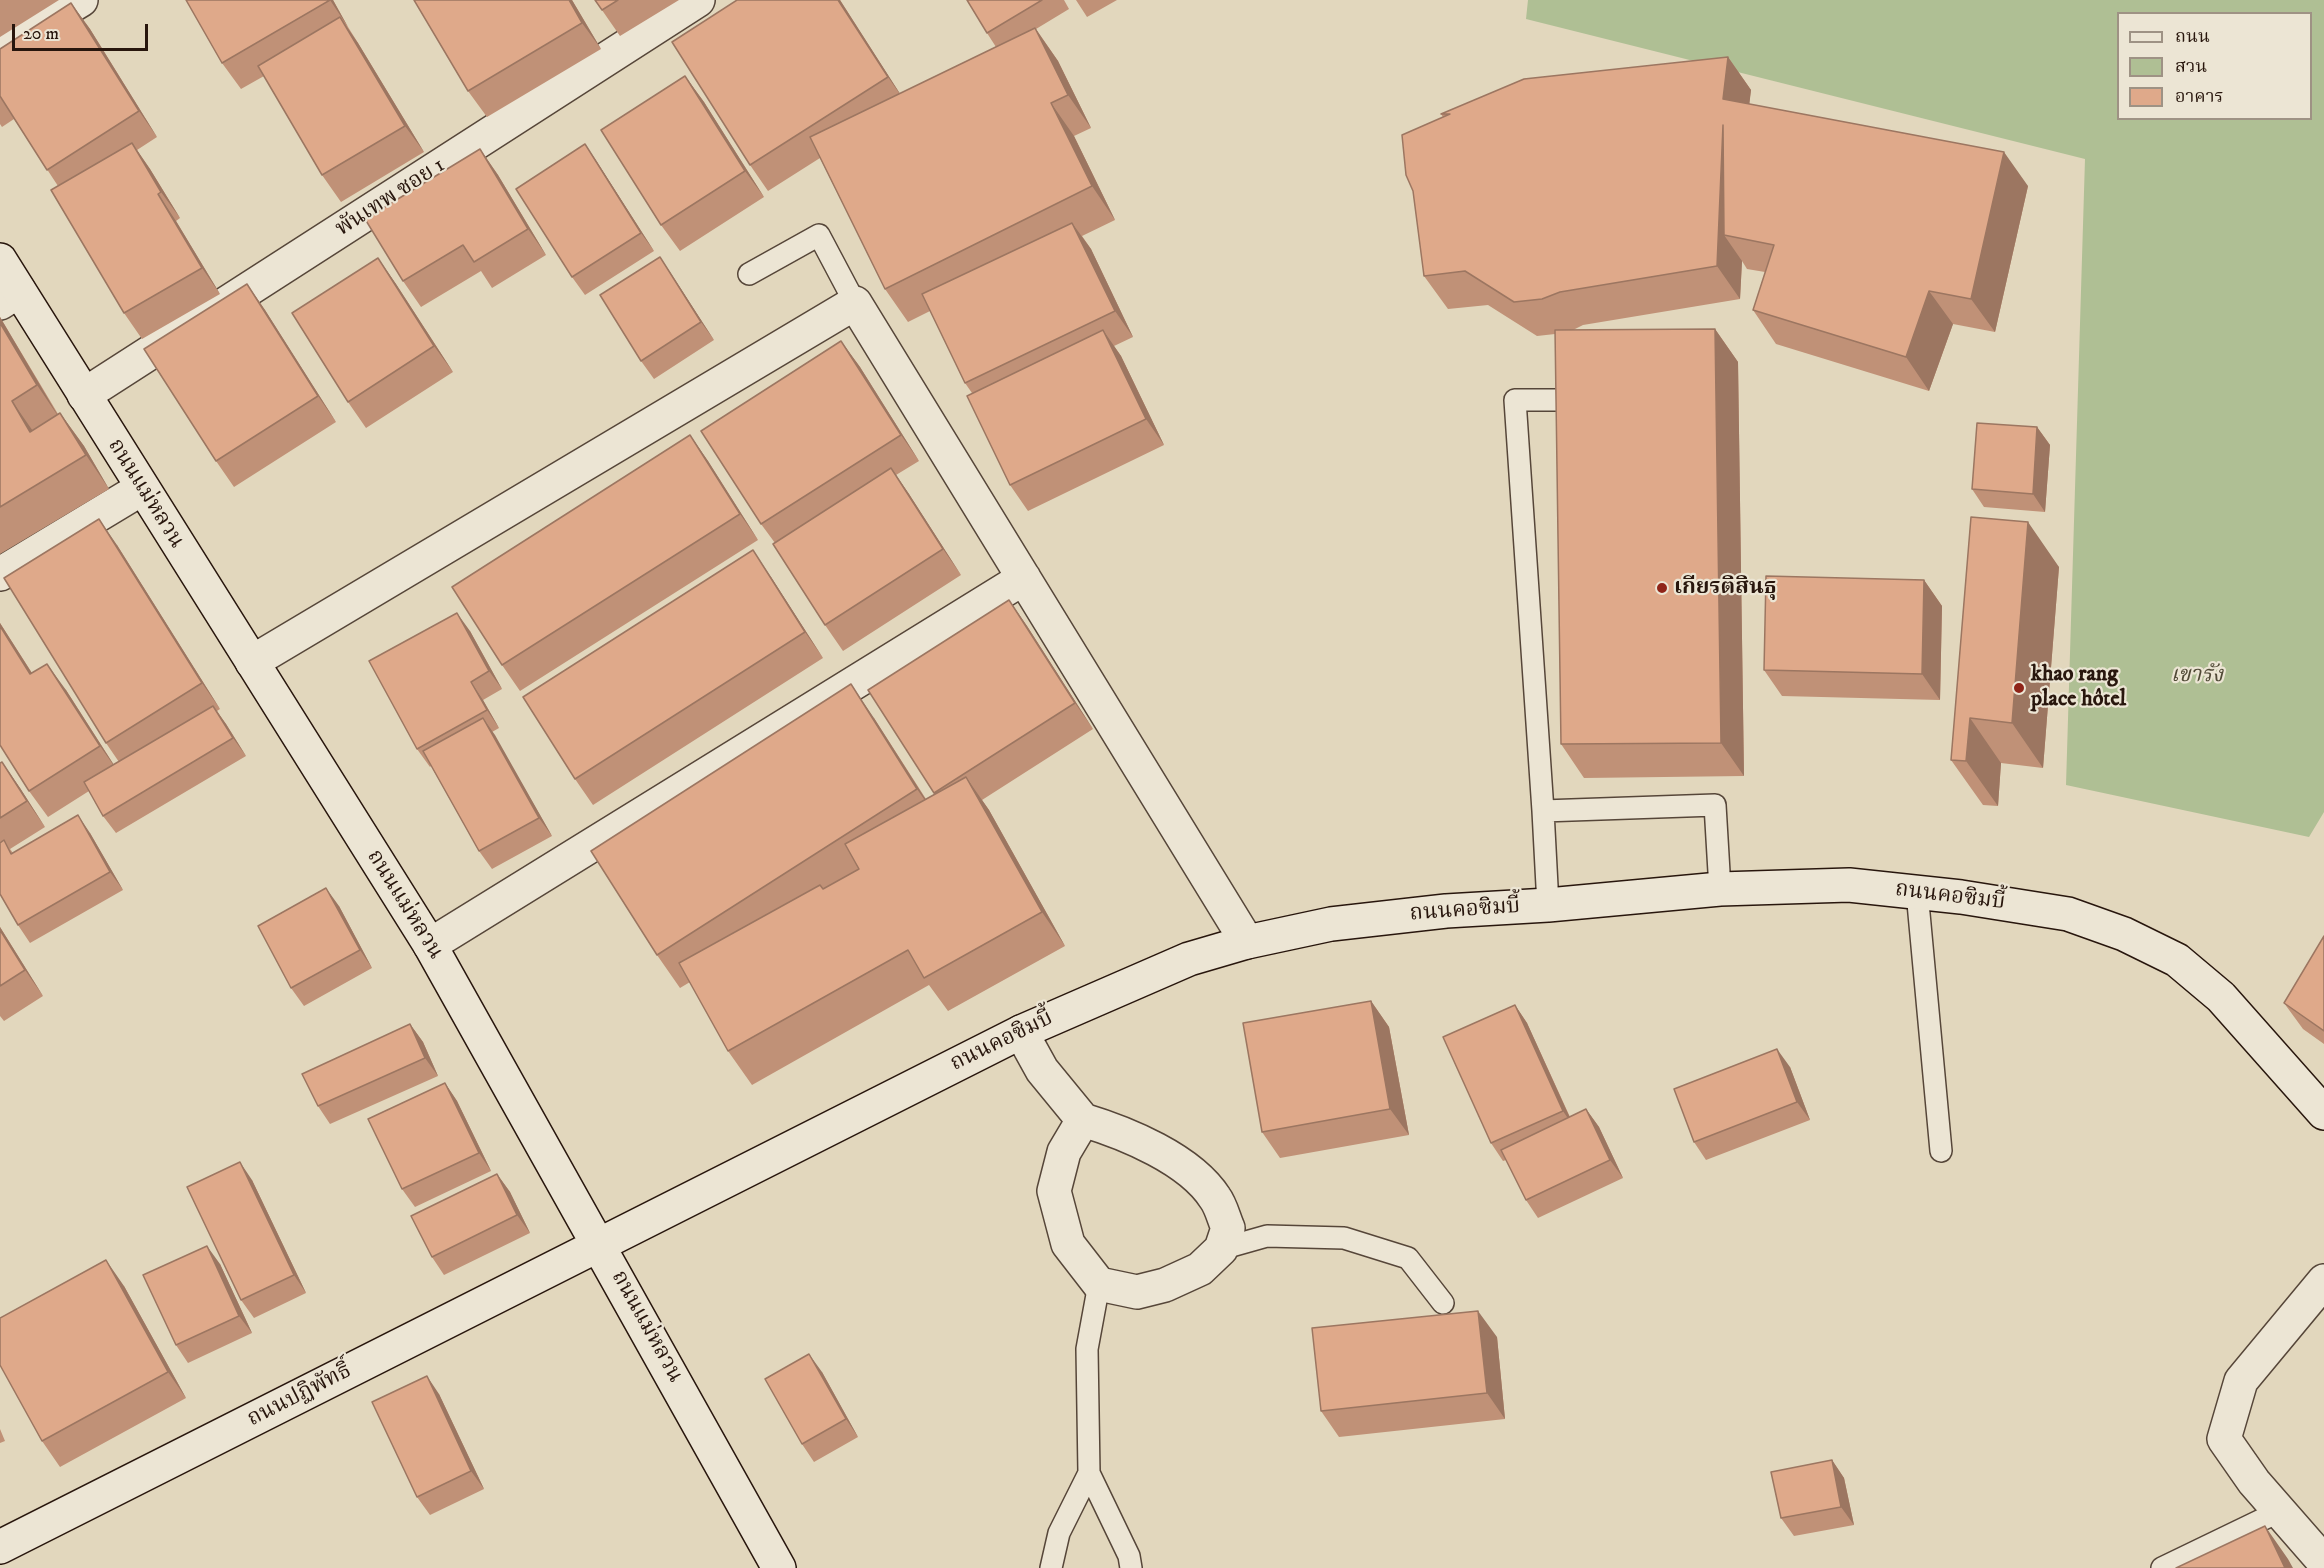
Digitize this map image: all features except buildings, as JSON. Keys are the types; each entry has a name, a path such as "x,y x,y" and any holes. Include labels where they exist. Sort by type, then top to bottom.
{"street":[{"path":"0,49 81,0"},
{"name":"พันเทพ ซอย 1","path":"84,395 698,0"},
{"name":"ถนนแม่หลวน","path":"0,260 10,297 84,395 141,489 430,945 779,1568"},
{"path":"252,662 855,303 1247,942"},
{"path":"0,574 141,489"},
{"path":"430,945 1024,578"},
{"name":"ถนนคอซิมบี้","path":"599,1244 1021,1032 1189,959 1247,942 1331,924 1446,911 1548,905 1720,889 1849,885 1917,892 2068,914 2124,934 2177,960 2221,997 2324,1113"},
{"path":"1021,1032 1042,1070 1083,1120 1119,1131 1189,1171 1215,1198 1228,1228 1221,1249 1200,1269 1137,1292 1099,1284 1068,1244 1054,1191 1064,1152 1083,1120"},
{"name":"ถนนปฏิพัทธิ์","path":"0,1547 599,1244"},
{"path":"2324,1281 2241,1382 2224,1439 2254,1482 2324,1562"}],"lane":[{"path":"749,274 819,235 855,303"},
{"path":"1548,905 1515,400 1579,400"},
{"path":"1543,811 1715,805 1720,889"},
{"path":"1917,892 1941,1150"},
{"path":"1221,1249 1267,1236 1344,1238 1408,1258 1443,1303"},
{"path":"1099,1284 1087,1349 1089,1473 1129,1556 1131,1568"},
{"path":"1051,1568 1059,1533 1089,1473"},
{"path":"2162,1568 2280,1511"}],"green space":[{"name":"เขารัง","path":"1528,0 2324,0 2324,812 2309,837 2066,785 2085,159 1526,19"}],"place":[{"name":"เกียรติสินธุ","path":"1662,588"},
{"name":"khao rang place hôtel","path":"2019,688"}]}
